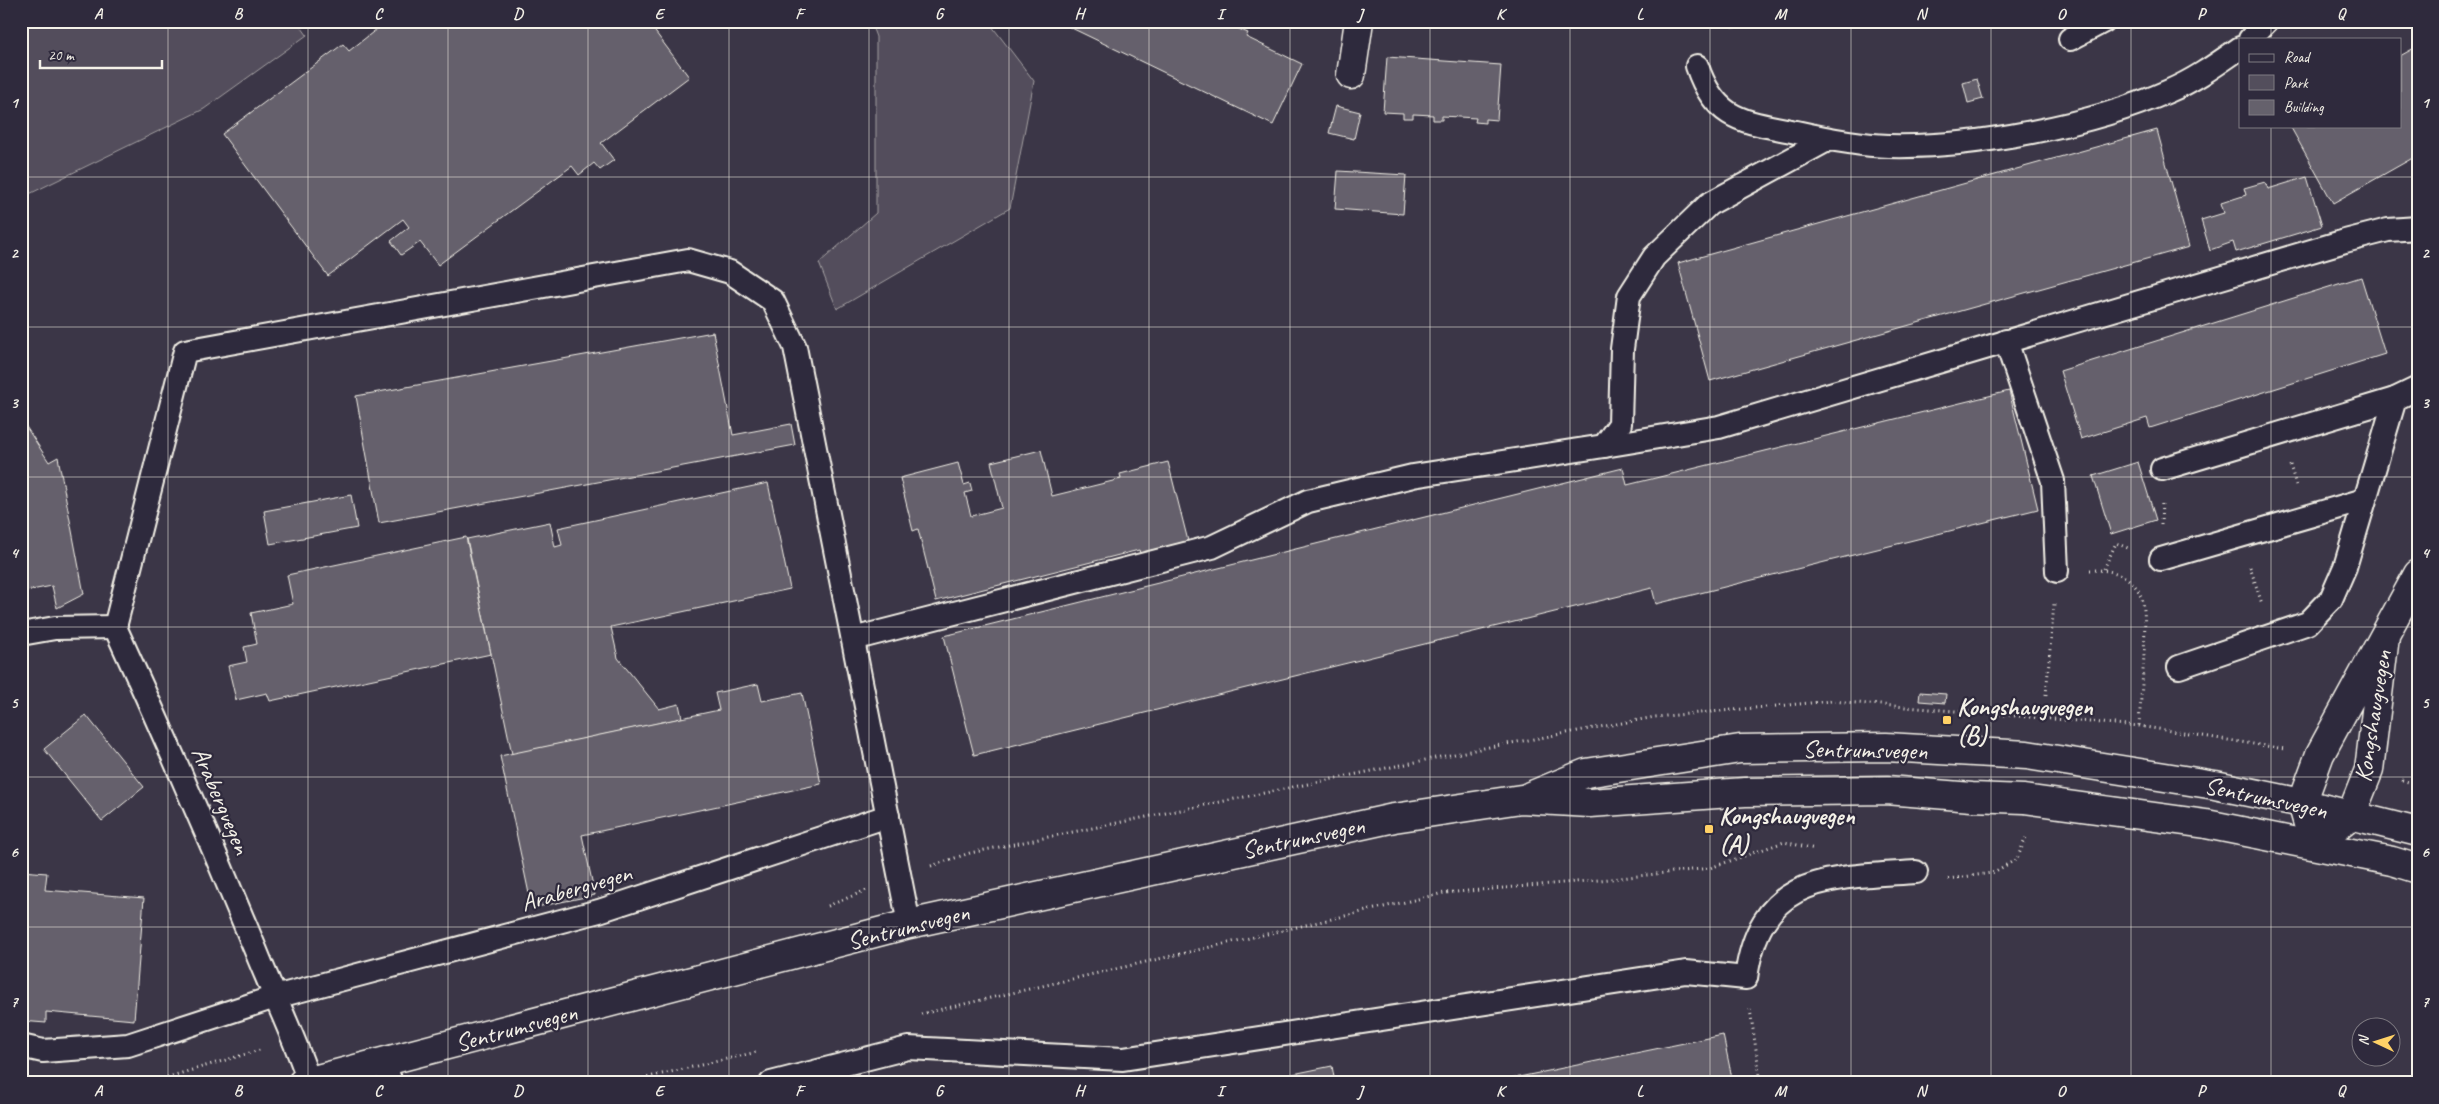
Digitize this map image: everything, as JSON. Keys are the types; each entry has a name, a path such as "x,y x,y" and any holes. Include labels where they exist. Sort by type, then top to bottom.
{"main road":[{"path":"1351,75 1359,21"},
{"name":"Kongshaugvegen","path":"2302,803 2320,754 2386,636 2418,574"},
{"name":"Kongshaugvegen","path":"2314,845 2351,815 2368,770 2386,636"},
{"name":"Sentrumsvegen","path":"1521,799 1586,774 1740,749 1886,747 2027,755 2215,785 2302,803 2418,832"},
{"name":"Sentrumsvegen","path":"306,1082 387,1072 909,924 1394,818 1521,799 1590,803 1745,792 1887,790 2034,800 2206,824 2314,845 2418,869"},
{"path":"2302,803 2314,845"}],"lane":[{"path":"2070,39 2104,21"},
{"path":"2251,38 2267,21"},
{"path":"1697,66 1703,82 1724,112 1744,120 1829,139 1890,146 1929,144 2042,130 2097,117 2169,91 2208,71 2239,49"},
{"path":"1604,446 1620,424 1622,349 1629,296 1654,257 1709,204 1829,139"},
{"path":"853,639 1212,546 1308,501 1413,476 1719,427 2345,241 2388,230 2418,228"},
{"path":"21,634 56,628 115,627 185,351 688,260 730,272 773,301 795,347 909,924"},
{"path":"2006,341 2053,481 2057,571"},
{"path":"2162,468 2394,399 2418,388"},
{"path":"2179,667 2308,623 2331,599 2345,567 2394,399"},
{"path":"2161,559 2364,500"},
{"name":"Arabergvegen","path":"115,627 203,823 275,998 296,1041 306,1082"},
{"name":"Arabergvegen","path":"21,1046 43,1051 128,1045 275,998 599,911 888,816"},
{"path":"771,1083 908,1048 1122,1059 1686,972 1746,978 1753,942 1760,925 1771,910 1785,897 1818,883 1855,876 1916,872"}],"path":[{"path":"2161,559 2162,468"},
{"path":"2046,695 2057,571 2104,569 2129,579 2137,588 2142,598 2144,627 2139,726"},
{"path":"2254,582 2258,594"},
{"path":"1916,872 1950,880 1992,873 2017,859 2028,834"},
{"path":"919,1014 1444,893 1611,880 1710,868 1784,842 1822,851"},
{"path":"1746,978 1752,1035 1761,1083"},
{"path":"623,1083 766,1050"}],"green space":[{"path":"21,21 297,21 307,35 204,109 21,198"},
{"path":"870,21 988,21 1034,81 1010,208 837,309 819,263 876,213 876,37"}],"building":[{"path":"387,21 647,21 689,77 601,143 614,160 600,170 594,163 579,175 572,166 438,265 420,242 401,255 391,241 409,227 403,219 328,276 222,134 343,44 349,51"},
{"path":"1057,21 1212,21 1228,29 1230,25 1248,33 1246,37 1302,64 1273,125"},
{"path":"1717,21 1738,21 1735,28"},
{"path":"2418,46 2418,155 2333,203 2291,128 2402,128 2402,55"},
{"path":"1387,57 1501,65 1497,120 1485,119 1485,123 1475,122 1476,118 1442,116 1442,120 1433,120 1433,115 1413,114 1413,118 1403,118 1403,113 1383,112"},
{"path":"1977,79 1983,99 1968,103 1963,83"},
{"path":"1336,106 1360,112 1354,139 1329,133"},
{"path":"2157,130 2189,247 1710,381 1678,263"},
{"path":"1338,171 1406,175 1403,214 1335,209"},
{"path":"2307,177 2322,226 2236,252 2233,242 2210,250 2201,220 2224,213 2221,203 2246,195 2244,188 2265,182 2268,189"},
{"path":"2361,277 2385,354 2150,428 2147,418 2081,439 2060,371"},
{"path":"713,332 733,435 791,424 795,445 379,523 356,396"},
{"path":"2009,391 2038,509 1656,604 1652,588 974,755 944,636 1623,468 1627,485"},
{"path":"21,419 49,462 58,457 84,594 57,608 52,586 21,592"},
{"path":"1041,450 1052,496 1121,479 1120,474 1168,462 1188,541 1140,553 1139,550 936,601 918,529 913,531 900,478 958,463 964,485 970,483 972,491 965,493 971,516 1002,508 991,462"},
{"path":"2138,462 2156,520 2111,534 2093,476"},
{"path":"768,483 790,589 611,627 618,658 659,709 679,704 682,718 512,754 467,539 550,522 555,547 562,545 558,528"},
{"path":"351,495 357,528 270,544 264,511"},
{"path":"466,537 491,654 270,701 267,693 236,700 228,666 247,662 244,647 257,644 251,613 293,604 287,575"},
{"path":"758,684 762,701 802,693 821,784 582,835 595,895 532,908 500,756 719,710 715,693"},
{"path":"1920,692 1946,694 1945,703 1919,701"},
{"path":"86,715 144,787 102,821 44,749"},
{"path":"21,871 47,873 45,890 144,898 134,1020 46,1012 46,1023 21,1021"},
{"path":"1723,1035 1733,1083 1490,1083"},
{"path":"1332,1066 1335,1083 1249,1083"}],"place":[{"name":"Kongshaugvegen (B)","path":"1947,720"},
{"name":"Kongshaugvegen (A)","path":"1709,829"}]}
